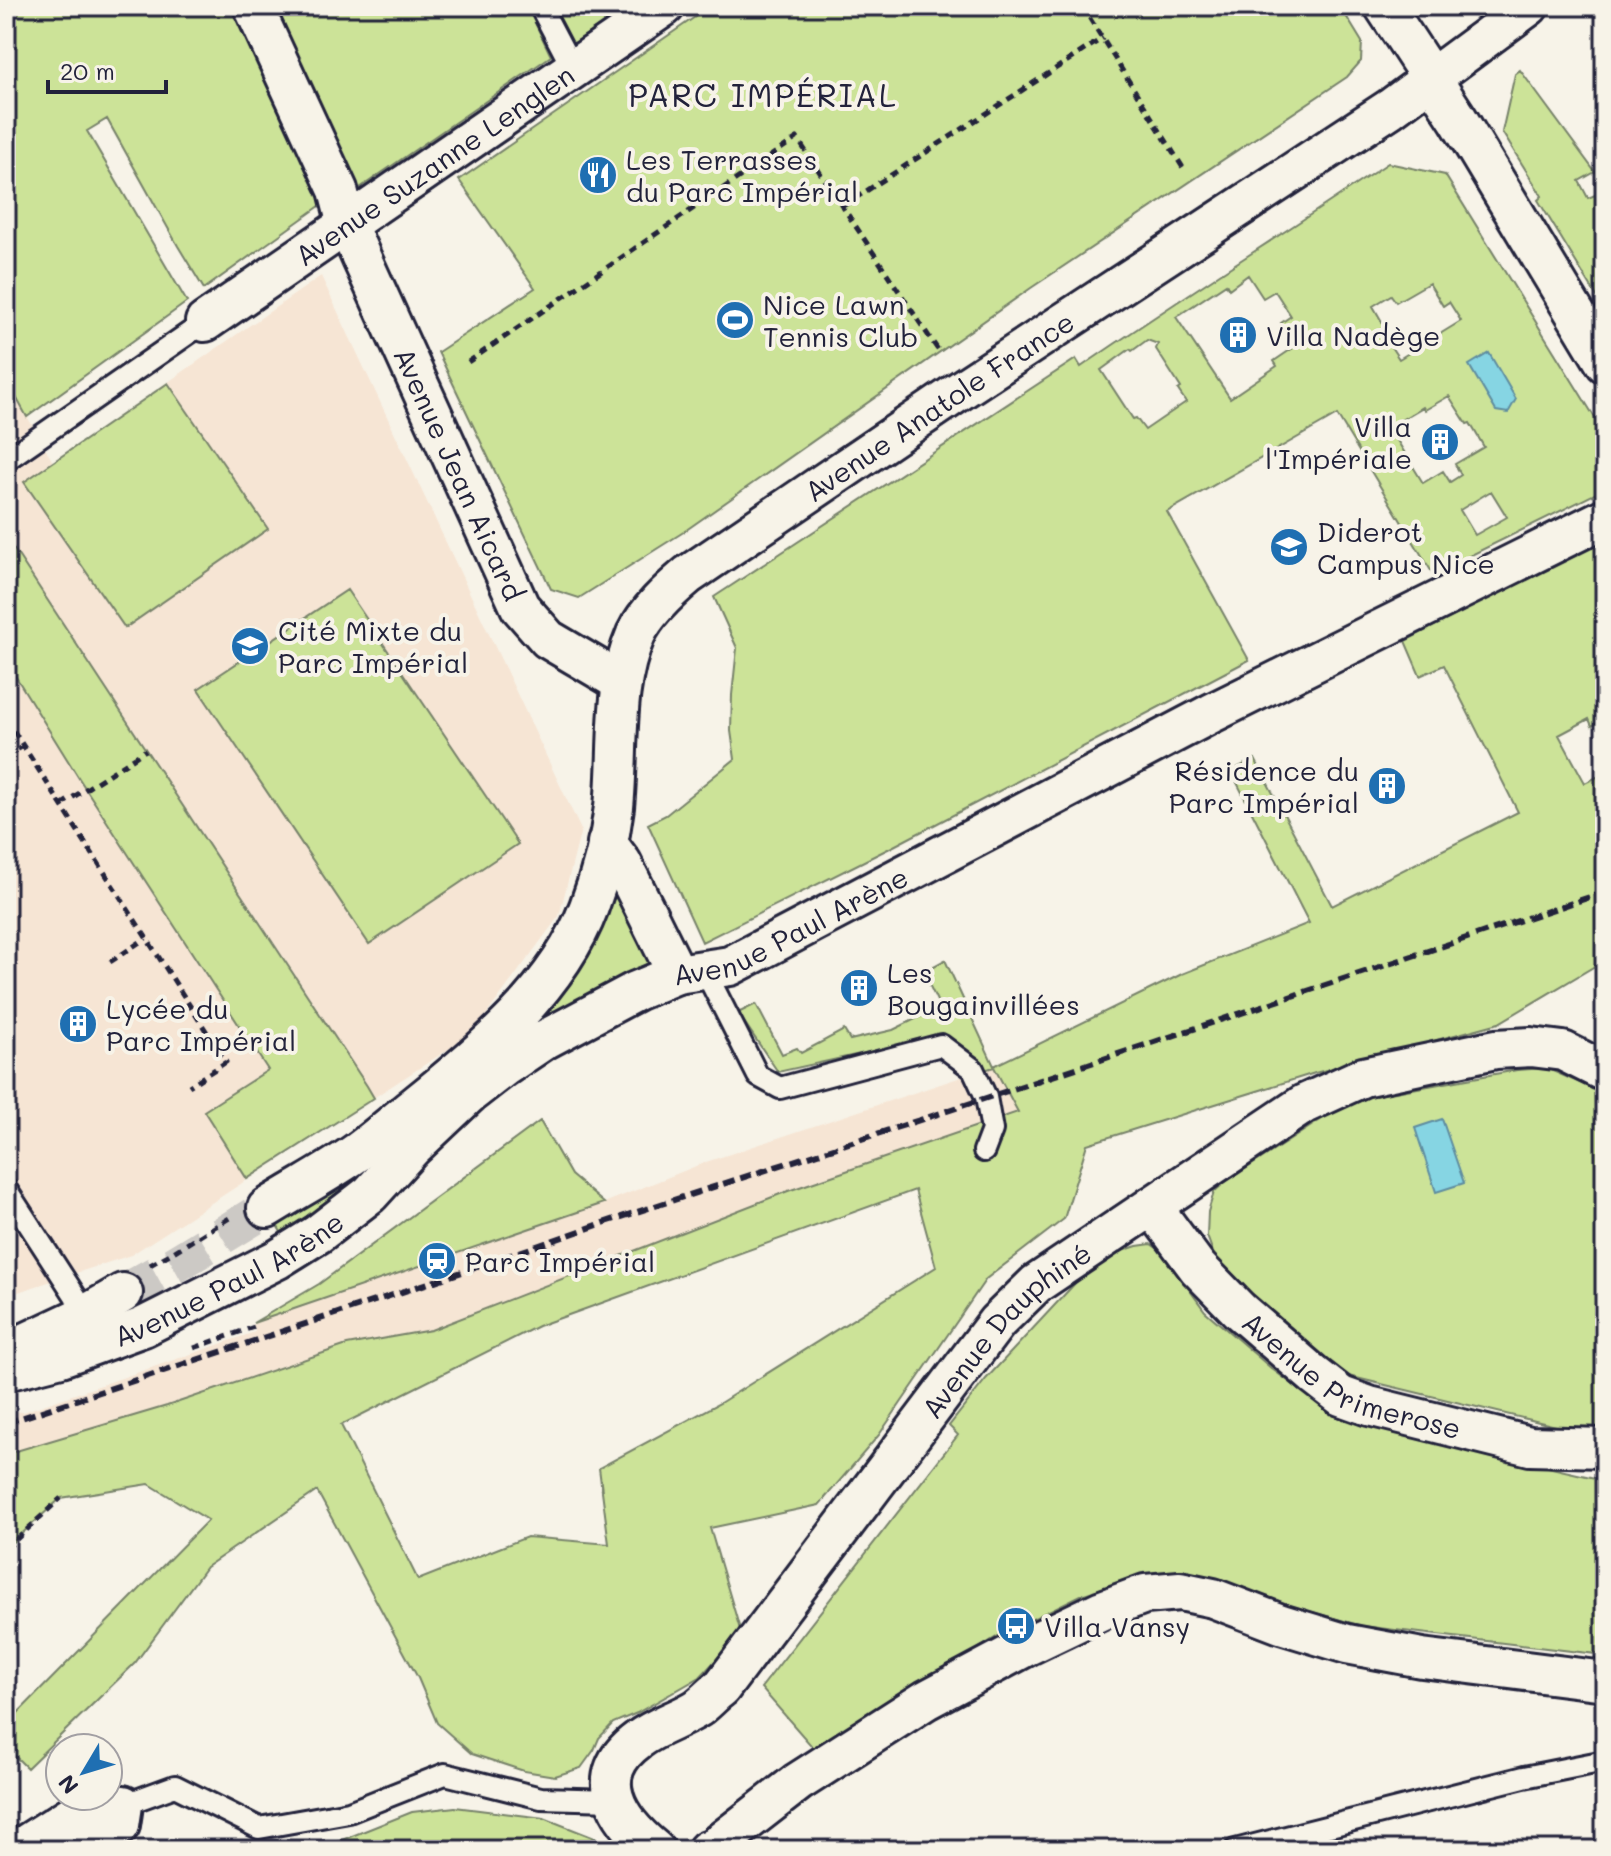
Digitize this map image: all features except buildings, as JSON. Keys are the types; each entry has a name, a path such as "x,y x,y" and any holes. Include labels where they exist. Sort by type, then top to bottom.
{"street":[{"name":"Avenue Jean Aicard","path":"253,6 338,190 347,225 520,607 548,639 621,682"},
{"name":"Avenue Suzanne Lenglen","path":"205,322 665,6"},
{"path":"1384,6 1605,363"},
{"name":"Avenue Anatole France","path":"607,843 614,808 621,682 637,631 667,593 688,575 964,388 1391,108 1529,6"},
{"name":"Avenue Paul Arène","path":"6,1371 61,1357 143,1327 278,1259 318,1234 370,1194 468,1095 544,1040 636,991 690,972 730,966 1212,713 1605,518"},
{"path":"607,843 690,972"},
{"name":"Avenue Paul Arène","path":"267,1208 358,1152 464,1065 521,1011 575,938 600,878 607,843"},
{"name":"Avenue Dauphiné","path":"613,1800 612,1777 619,1757 639,1739 698,1707 721,1688 997,1322 1036,1284 1304,1104 1363,1077 1496,1049 1531,1047 1563,1051 1605,1072"},
{"name":"Avenue Primerose","path":"1152,1206 1198,1268 1239,1310 1341,1396 1369,1406 1530,1446 1605,1448"},
{"name":"Avenue Paul Arène","path":"6,1352 87,1314 123,1293"},
{"path":"707,1850 798,1782 926,1700 1040,1640 1102,1610 1145,1594 1180,1591 1213,1598 1281,1624 1347,1644 1605,1681"},
{"path":"613,1800 631,1826 655,1850"},
{"path":"17,1850 77,1812"},
{"path":"84,1850 120,1825 122,1812"}],"lane":[{"path":"540,6 573,69"},
{"path":"8,455 205,322"},
{"path":"690,972 758,1076 780,1088 941,1045 973,1069 986,1097 992,1130 984,1151"},
{"path":"6,1189 87,1314"},
{"path":"1235,1850 1509,1781 1605,1761"},
{"path":"124,1805 175,1786 259,1828 349,1812 445,1774 541,1798 613,1800"}],"path":[{"path":"1082,6 1185,171"},
{"path":"843,206 1103,38"},
{"path":"468,362 797,138 938,350"},
{"path":"6,719 226,1062 189,1086"},
{"path":"6,757 23,746"},
{"path":"61,805 146,750"},
{"path":"110,962 146,938"},
{"path":"6,1549 61,1498"}],"shaded area":[{"name":"Cité Mixte du Parc Impérial","path":"321,276 581,830 559,916 472,1034 131,1255 6,1296 6,379 53,462"},
{"path":"1196,999 1018,1112 788,1191 6,1496 8,1404 15,1411 23,1412 255,1332 253,1323 604,1203 706,1162"}],"green space":[{"path":"6,6 233,6 324,203 204,289 107,119 87,131 187,302 27,417 6,379"},
{"path":"269,6 527,6 551,56 354,192"},
{"path":"552,6 627,6 572,45"},
{"name":"Nice Lawn Tennis Club","path":"711,6 1340,6 1362,42 1361,61 1347,77 1031,288 682,533 579,598 551,589 438,352 535,288 459,180"},
{"path":"1520,70 1595,172 1579,181 1588,198 1605,191 1605,310 1538,200 1542,196 1502,132 1515,74"},
{"path":"1388,163 1445,175 1605,434 1605,489 1433,574 1337,415 1167,512 1249,660 890,848 702,942 648,824 666,815 735,759 731,731 737,648 714,597 1076,359 1081,367","holes":["1248,275 1263,298 1275,291 1291,316 1281,323 1296,346 1274,361 1277,366 1230,398 1176,317 1226,284 1229,289","1429,283 1443,306 1449,302 1461,321 1399,359 1380,330 1385,327 1373,306 1391,295 1396,302","1147,340 1158,344 1156,349 1181,388 1178,390 1186,402 1145,430 1136,418 1133,419 1101,370 1130,349 1132,351","1449,396 1484,447 1455,464 1461,475 1450,482 1443,471 1423,483 1389,427 1423,407 1425,410","1491,491 1507,517 1475,535 1460,510"]},
{"path":"168,383 268,529 125,628 24,482"},
{"path":"6,537 374,1098 247,1179 204,1111 268,1070 6,661"},
{"path":"1602,540 1605,545 1605,719 1592,726 1589,719 1559,735 1585,783 1605,773 1605,960 1499,1023 1315,1073 1087,1144 1064,1219 986,1279 879,1435 819,1505 710,1528 741,1633 700,1677 613,1723 599,1738 581,1768 555,1776 524,1771 472,1754 437,1723 418,1678 317,1491 206,1567 135,1663 64,1732 44,1732 44,1751 27,1768 6,1747 6,1725 208,1520 149,1484 61,1498 6,1548 6,1454 167,1406 347,1345 431,1330 788,1191 1018,1112 994,1067 981,1071 942,1036 778,1072 738,1013 756,1004 782,1054 797,1048 801,1053 844,1030 850,1040 893,1030 940,1007 923,972 945,960 994,1066 1182,974 1309,923 1231,771 1255,759 1332,906 1518,812 1444,665 1420,676 1405,641","holes":["915,1190 936,1267 720,1403 599,1468 609,1544 527,1537 418,1580 341,1425 538,1326"]},
{"path":"347,590 518,844 369,944 198,689"},
{"path":"620,891 654,959 543,1030 532,1016 606,898"},
{"path":"1546,1068 1605,1094 1605,1433 1585,1433 1344,1375 1256,1298 1214,1255 1207,1236 1208,1212 1214,1192 1351,1100 1517,1070"},
{"path":"540,1121 571,1175 604,1203 253,1323 319,1284"},
{"path":"365,1159 375,1173 286,1241 273,1218"},
{"path":"1151,1244 1161,1251 1205,1311 1272,1369 1334,1415 1605,1479 1605,1655 1362,1626 1263,1598 1200,1575 1151,1573 1081,1595 998,1636 816,1751 761,1688 958,1435 949,1426 986,1379 1101,1258"},
{"path":"455,1807 544,1818 605,1842 601,1850 332,1850 332,1844 412,1812"}],"water":[{"path":"1489,353 1516,399 1508,413 1496,411 1469,365"},
{"path":"1442,1119 1464,1183 1436,1192 1415,1128"}],"tunnel":[{"path":"123,1293 267,1208"}],"railway":[{"path":"6,1423 1605,892"}],"place":[{"name":"Les Terrasses du Parc Impérial","path":"598,175"},
{"name":"Nice Lawn Tennis Club","path":"735,320"},
{"name":"Villa Nadège","path":"1238,335"},
{"name":"Villa l'Impériale","path":"1440,442"},
{"name":"Diderot Campus Nice","path":"1289,547"},
{"name":"Cité Mixte du Parc Impérial","path":"250,646"},
{"name":"Résidence du Parc Impérial","path":"1387,786"},
{"name":"Les Bougainvillées","path":"859,988"},
{"name":"Lycée du Parc Impérial","path":"78,1024"},
{"name":"Parc Impérial","path":"437,1261"},
{"name":"Villa Vansy","path":"1016,1626"}],"district":[{"name":"PARC IMPÉRIAL","path":"763,94"}]}
